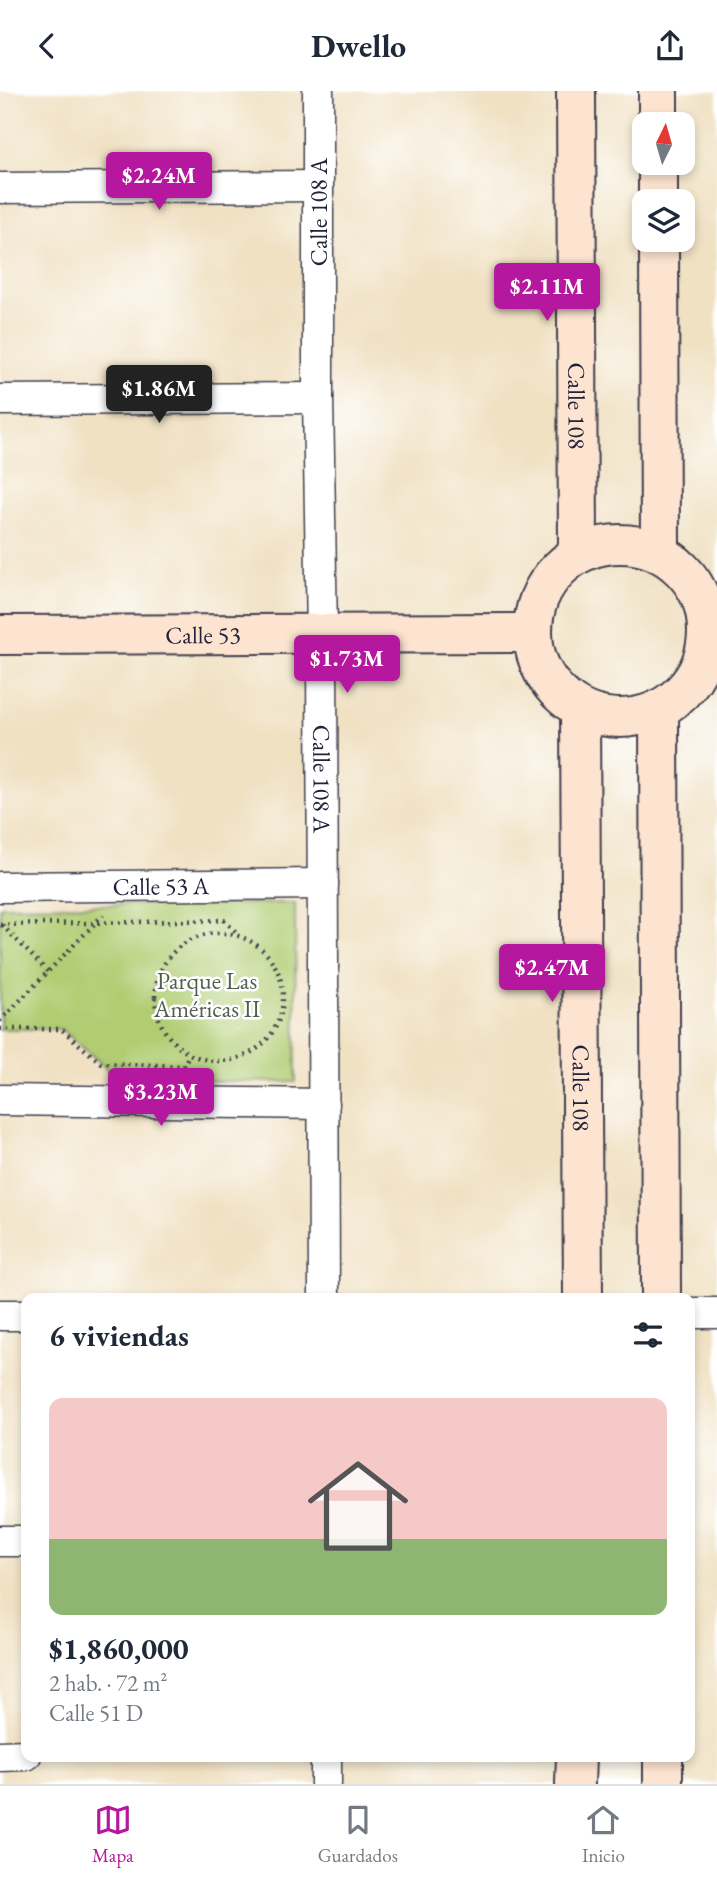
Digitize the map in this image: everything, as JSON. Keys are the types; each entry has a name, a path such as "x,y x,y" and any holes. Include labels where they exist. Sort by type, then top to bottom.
{"main road":[{"name":"Calle 108","path":"576,91 578,554"},
{"path":"658,91 658,112"},
{"path":"659,252 660,553"},
{"path":"633,544 660,553 681,567 696,586 705,609 713,633 702,664 685,691 659,710 640,717 620,719 580,710 555,691 538,664 532,633 534,610 543,587 558,568 578,554 605,545 633,544"},
{"name":"Calle 53","path":"0,635 532,633"},
{"name":"Calle 108","path":"580,710 583,1293"},
{"path":"659,710 661,1293"},
{"path":"575,1784 576,1762"},
{"path":"663,1762 663,1784"}],"street":[{"name":"Calle 108 A","path":"318,91 324,1293"},
{"path":"0,188 317,186"},
{"path":"0,400 318,398"},
{"name":"Calle 53 A","path":"0,887 323,884"},
{"path":"0,1100 324,1104"},
{"path":"695,1313 717,1313"},
{"path":"0,1315 21,1315"},
{"path":"0,1541 21,1541"},
{"path":"0,1756 21,1755"},
{"path":"326,1762 326,1784"}],"path":[{"path":"0,1021 130,886"},
{"path":"0,924 224,920 239,935 258,945 273,961 282,980 284,1001 279,1023 268,1041 251,1054 231,1061 209,1061 189,1054 172,1042 160,1024 155,1003 156,982 164,962 178,947 197,936 218,932 239,935"},
{"path":"0,924 48,972"},
{"path":"0,1029 61,1029 101,1063 184,1066 189,1054"}],"green space":[{"name":"Parque Las Américas II","path":"295,903 296,1082 115,1080 101,1063 61,1029 0,1029 0,906"}]}
